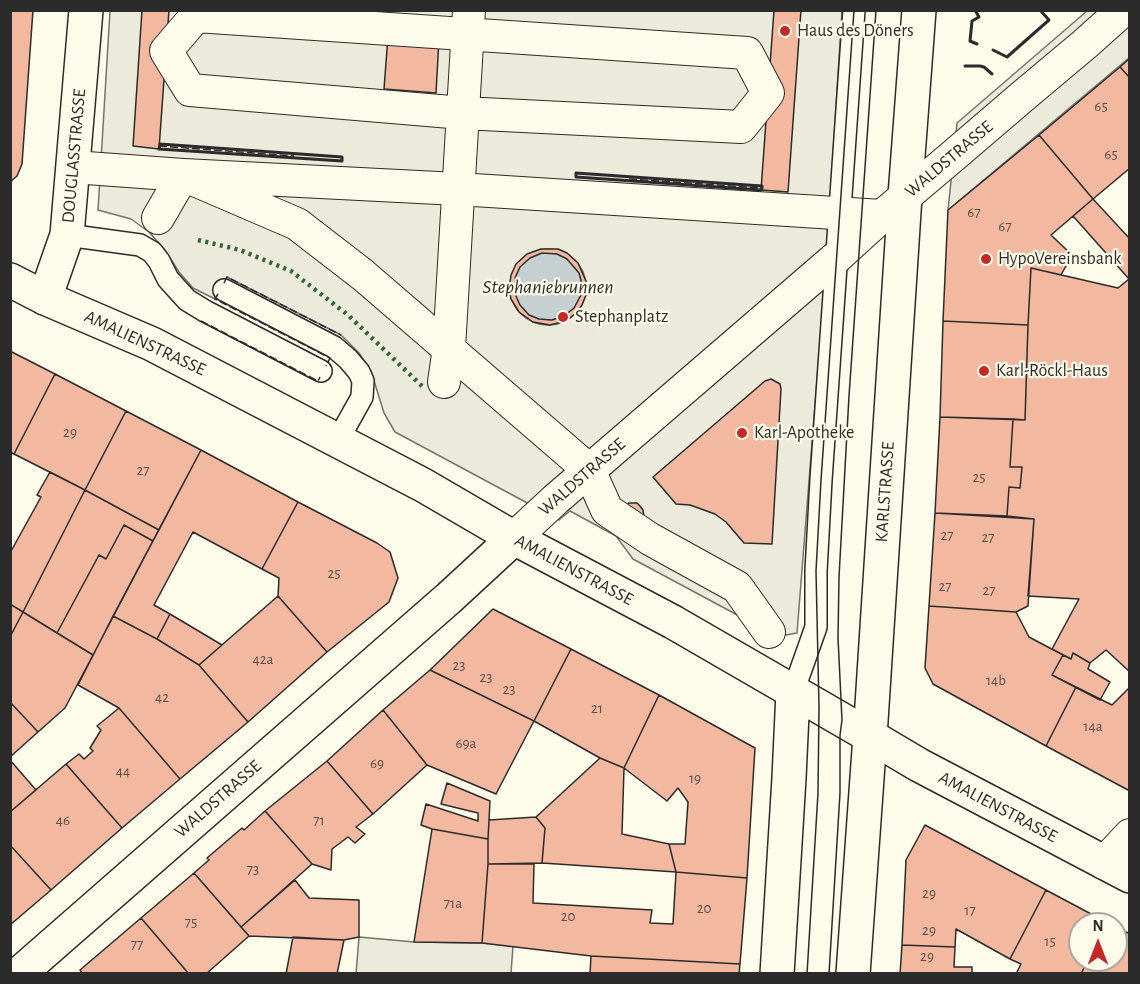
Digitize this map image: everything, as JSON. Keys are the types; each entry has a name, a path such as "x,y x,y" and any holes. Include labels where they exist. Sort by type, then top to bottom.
{"street":[{"name":"DOUGLASSTRASSE","path":"45,298 67,235 86,10"},
{"name":"KARLSTRASSE","path":"854,974 870,736 893,206 920,10"},
{"name":"WALDSTRASSE","path":"19,974 449,598 589,470 1123,10"},
{"path":"196,16 469,22 747,54 768,93 741,127 463,113 190,90 166,51 196,16"},
{"path":"444,382 449,348 469,22"},
{"path":"73,167 841,214 893,206"},
{"path":"158,218 183,175"},
{"path":"183,175 297,224 363,275 589,470 607,510 650,539 737,587 769,632"},
{"name":"AMALIENSTRASSE","path":"10,280 45,298 152,344 423,485 514,538 674,622 920,765 1117,869"},
{"path":"777,974 793,692"},
{"path":"1117,869 1130,835"}],"lane":[{"path":"793,692 816,627 816,571 821,480 854,10"},
{"path":"67,235 140,245 152,252 168,279 186,300 321,371"},
{"path":"224,290 334,347 359,372 363,381 362,398 338,440"}],"shaded area":[{"name":"Stephanplatz","path":"110,11 842,11 826,266 797,633 786,635 769,632 633,559 616,536 570,511 559,520 395,432 384,413 371,371 359,353 341,335 227,277 215,299 193,288 149,232 131,219 98,210"},
{"path":"1087,11 1129,11 1129,58 948,210 957,123"},
{"path":"359,937 513,946 511,973 356,974"}],"water":[{"name":"Stephaniebrunnen","path":"541,249 555,249 569,255 580,266 586,280 583,302 575,314 555,325 541,325 527,319 516,308 510,294 510,280 516,266 527,255"}],"building":[{"path":"10,10 33,10 22,164 17,176 10,182"},
{"path":"142,10 169,10 159,149 133,146"},
{"path":"774,10 801,10 788,192 761,190"},
{"path":"388,36 439,39 436,93 384,89"},
{"path":"1130,58 1130,78 1120,67"},
{"path":"1120,67 1130,78 1130,168 1093,199 1039,135"},
{"path":"1039,135 1093,199 1051,235 1072,255 1061,275 1031,268 1028,325 943,321 948,210"},
{"path":"1093,199 1130,239 1130,672 1106,650 1090,663 1073,653 1071,659 1052,649 1079,599 1028,596 1034,519 1007,516 1009,487 1020,488 1022,467 1010,467 1013,419 1025,420 1031,268 1118,288 1129,279 1073,216"},
{"path":"541,249 558,249 567,253 578,263 586,281 586,295 576,313 566,321 550,325 533,322 519,312 511,299 509,290 511,275 516,264 527,254","holes":["542,253 557,254 567,259 579,273 582,284 581,295 574,308 564,316 552,320 539,319 529,315 520,305 515,294 515,278 520,267 530,258"]},
{"name":"Karl-Röckl-Haus","path":"943,321 1028,325 1025,420 940,417"},
{"path":"10,351 55,374 14,454 10,452"},
{"path":"55,374 126,411 85,490 14,454"},
{"name":"Karl-Apotheke","path":"771,379 780,384 781,389 772,544 744,543 726,522 715,514 690,505 676,504 653,477 765,381"},
{"path":"126,411 201,450 159,530 85,490"},
{"path":"940,417 1013,419 1010,467 1022,467 1020,488 1009,487 1007,516 935,513"},
{"path":"201,450 298,502 262,569 193,532 154,605 170,614 157,639 113,616"},
{"path":"50,472 85,490 23,612 10,604 10,553 41,497 37,495"},
{"path":"85,490 159,530 153,541 124,525 106,559 99,555 57,633 23,612"},
{"path":"298,502 390,552 398,578 389,602 327,652 278,596 279,578 262,569"},
{"path":"637,503 643,510 644,517 626,505"},
{"path":"935,513 1034,519 1028,606 1016,612 929,606"},
{"path":"124,525 153,541 93,655 57,633 99,555 106,559"},
{"path":"278,596 327,652 248,722 199,665"},
{"path":"10,604 23,612 10,637"},
{"path":"929,606 1016,612 1029,637 1063,655 1052,675 1076,687 1046,746 933,684 925,668"},
{"path":"493,609 571,649 534,721 430,670"},
{"path":"23,612 93,655 65,708 38,732 10,702 10,637"},
{"path":"170,614 222,645 199,665 157,639"},
{"path":"113,616 199,665 248,722 180,779 119,708 78,685"},
{"path":"571,649 659,695 624,768 600,758 534,721"},
{"path":"1073,653 1090,663 1088,669 1110,682 1100,700 1052,675 1063,655 1071,659"},
{"path":"430,670 534,721 496,794 427,765 383,710"},
{"path":"1076,687 1112,705 1130,687 1130,788 1128,790 1046,746"},
{"path":"659,695 755,748 747,878 676,872 669,844 685,844 688,802 678,788 667,801 624,768"},
{"path":"10,702 38,732 10,757"},
{"path":"119,708 180,779 122,828 66,764 79,754 84,759 93,751 90,748 101,730 97,726"},
{"path":"383,710 427,765 373,814 327,761"},
{"path":"600,758 624,768 622,834 669,844 676,872 542,863 545,828 536,817"},
{"path":"10,760 36,790 10,812"},
{"path":"327,761 373,814 356,827 365,834 355,843 348,837 332,849 331,870 312,864 265,811"},
{"path":"66,764 122,828 51,890 10,845 10,812"},
{"path":"447,783 490,801 488,839 421,825 426,804 478,821 478,813 441,804"},
{"path":"265,811 312,864 241,927 194,873 209,860 207,858"},
{"path":"536,817 545,828 542,863 488,864 489,820"},
{"path":"925,825 1046,890 1010,959 956,929 955,947 902,945 906,860"},
{"path":"432,829 488,839 482,943 414,942"},
{"path":"10,845 51,890 10,925"},
{"path":"488,864 534,864 533,903 652,910 650,923 673,924 676,872 747,878 740,964 591,956 482,943"},
{"path":"194,873 249,936 206,974 189,974 141,918"},
{"path":"295,880 309,898 359,900 359,937 344,940 249,936 241,927"},
{"path":"1046,890 1087,912 1068,912 1068,972 1082,972 1081,974 1016,974 1021,964 1010,959"},
{"path":"141,918 189,974 83,974 80,970"},
{"path":"1128,933 1130,934 1130,974 1081,974 1082,972 1128,972"},
{"path":"293,937 344,940 337,974 286,974"},
{"path":"902,945 955,947 954,967 972,967 972,974 900,974"},
{"path":"591,956 740,964 739,974 590,974"}],"tram line":[{"path":"807,974 818,793 816,571 854,10"},
{"path":"829,974 842,720 838,638 839,577 849,396 876,10"}],"hedge":[{"path":"198,240 240,250 291,271 348,315 425,389"}],"fence":[{"path":"159,146 294,156"},
{"path":"629,179 762,188"},
{"path":"224,283 227,277 341,335"},
{"path":"218,294 215,299 330,358 326,366"},
{"path":"201,321 318,381 320,377"}],"wall":[{"path":"975,10 979,17 972,21 970,41 977,44"},
{"path":"993,50 1007,57 1049,20 1040,10"},
{"path":"965,66 984,67 992,74"},
{"path":"160,144 342,157 342,161 159,149 160,144"},
{"path":"576,173 762,186 762,188 761,190 576,177 576,173"}],"place":[{"name":"Haus des Döners","path":"785,31"},
{"name":"HypoVereinsbank","path":"986,259"},
{"name":"Stephanplatz","path":"563,317"},
{"name":"Karl-Röckl-Haus","path":"984,371"},
{"name":"Karl-Apotheke","path":"742,433"}]}
